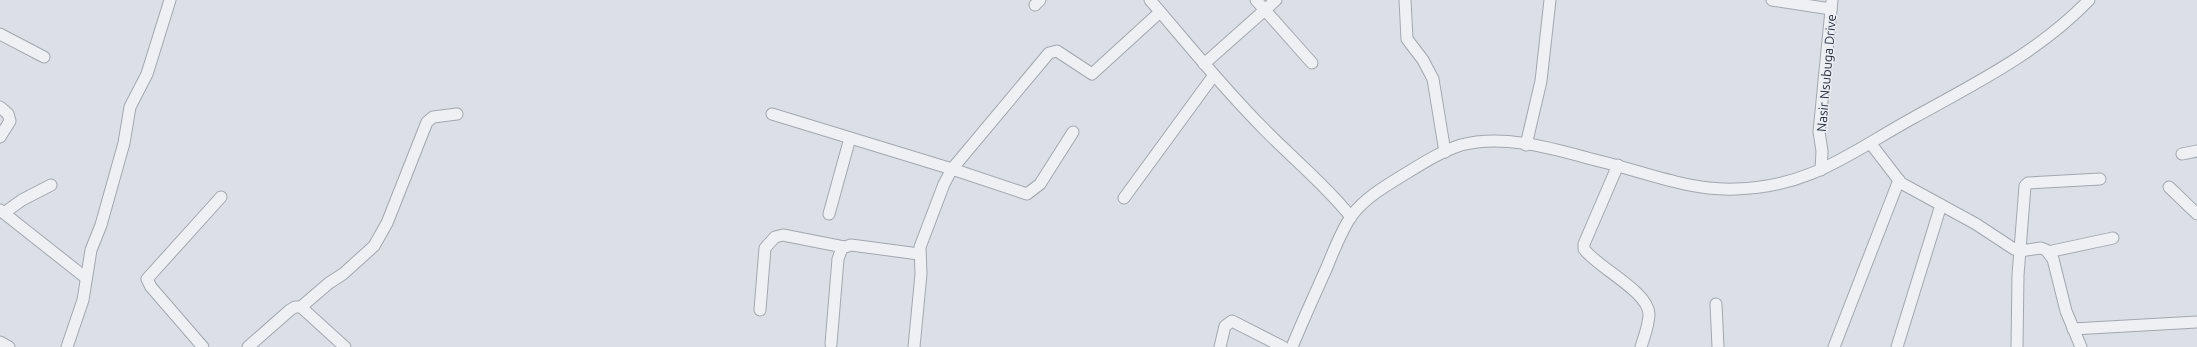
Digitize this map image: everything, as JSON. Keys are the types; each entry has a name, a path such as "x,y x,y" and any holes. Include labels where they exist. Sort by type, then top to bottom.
{"street":[{"path":"67,347 82,300 91,250 101,225 124,143 130,107 147,74 170,0"},
{"path":"1150,0 1204,64 1262,128 1337,198 1351,217"},
{"path":"1256,0 1312,63"},
{"path":"1204,64 1276,0"},
{"path":"1405,0 1407,39 1423,60 1433,80 1445,152"},
{"path":"1526,145 1541,81 1550,0"},
{"path":"1772,0 1832,5"},
{"path":"1292,347 1351,217 1367,200 1388,184 1445,152 1476,142 1506,142 1526,145 1618,166 1679,183 1720,189 1765,187 1786,183 1821,170 1871,144 1903,123 2012,62 2072,18 2089,0"},
{"name":"Nasir Nsubuga Drive","path":"1821,170 1822,151 1819,132 1832,5"},
{"path":"914,347 921,274 919,254 944,184 952,169 1049,53 1057,51 1092,74 1160,12"},
{"path":"0,34 44,57"},
{"path":"1124,198 1214,75"},
{"path":"0,107 8,114 10,121 0,137"},
{"path":"301,307 329,282 343,274 374,246 387,223 427,122 433,117 457,114"},
{"path":"772,114 952,169 1027,194 1038,187 1073,132"},
{"path":"829,214 850,138"},
{"path":"1871,144 1899,180 1976,224 2014,249 2020,251 2041,248 2048,252 2053,259 2073,329 2081,347"},
{"path":"2182,154 2197,151"},
{"path":"1618,166 1584,244 1584,249 1597,263 1645,301 1649,315 1643,346"},
{"path":"2017,347 2020,251 2024,191 2027,184 2100,179"},
{"path":"1834,347 1899,180"},
{"path":"52,185 2,212 86,278"},
{"path":"2168,187 2197,214"},
{"path":"203,347 151,287 147,279 221,197"},
{"path":"1897,347 1941,205"},
{"path":"760,310 765,248 775,236 783,235 844,247 851,245 919,254"},
{"path":"2048,252 2113,238"},
{"path":"831,344 838,259 840,250 844,247"},
{"path":"1716,304 1718,347"},
{"path":"248,347 295,307 301,307 346,347"},
{"path":"1220,347 1225,326 1232,321 1283,347"},
{"path":"2073,329 2197,322"},
{"path":"0,342 9,347"}]}
